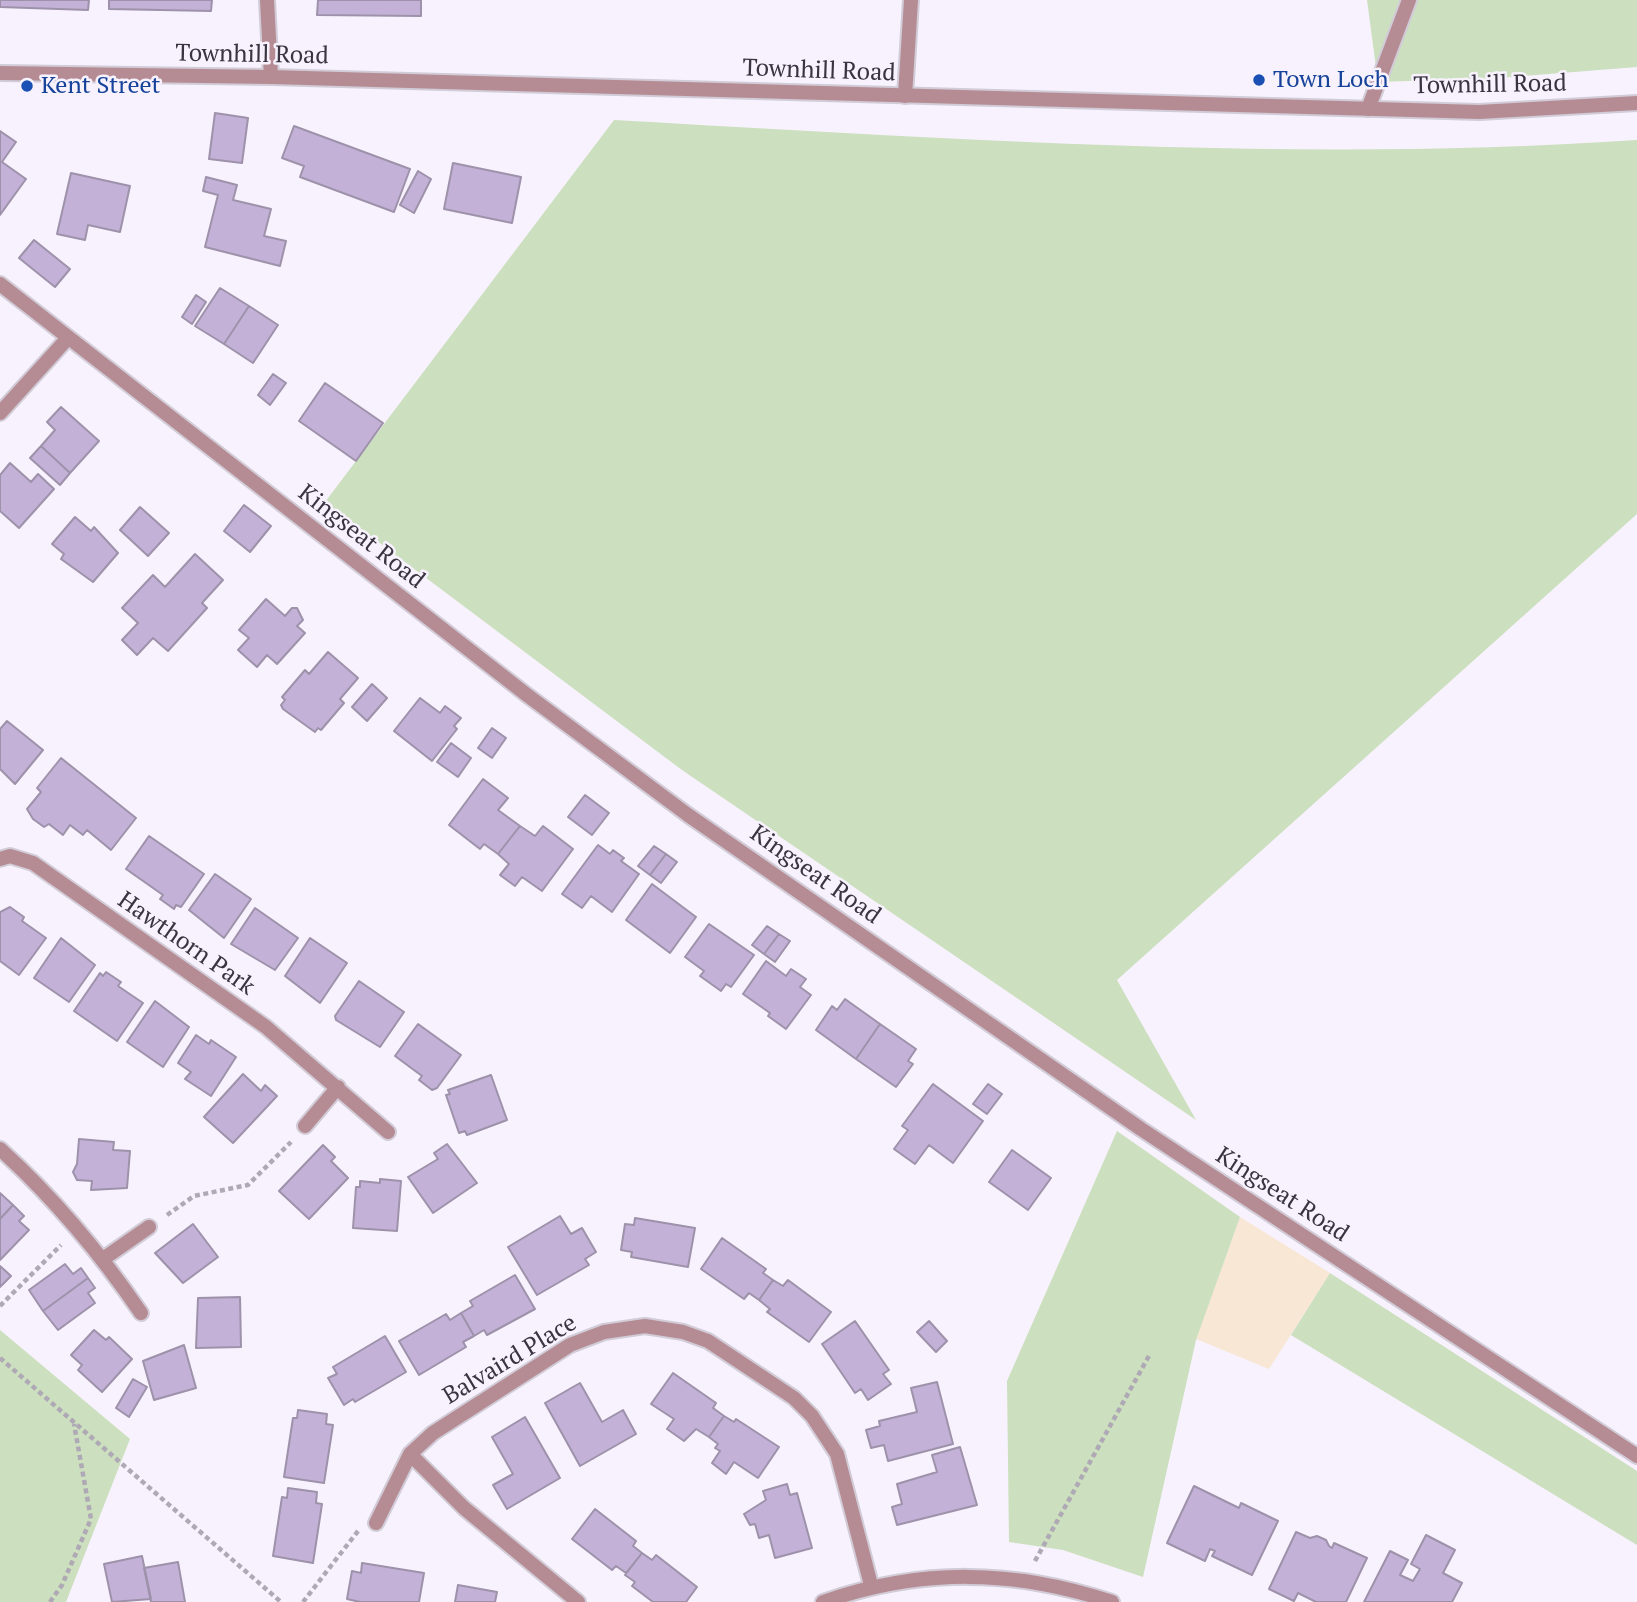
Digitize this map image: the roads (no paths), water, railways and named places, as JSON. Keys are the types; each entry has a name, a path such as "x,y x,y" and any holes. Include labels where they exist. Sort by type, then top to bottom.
{"street":[{"path":"267,0 271,77"},
{"path":"905,96 911,0"},
{"path":"1368,109 1409,0"},
{"name":"Townhill Road","path":"0,74 271,77 1479,112 1637,103"},
{"name":"Kingseat Road","path":"0,284 516,686 688,815 1141,1129 1637,1456"},
{"path":"0,413 68,339"},
{"name":"Hawthorn Park","path":"0,859 10,856 33,863 266,1027 388,1132"},
{"path":"305,1126 338,1087"},
{"path":"0,1149 77,1228 103,1259 141,1313"},
{"path":"103,1259 149,1227"},
{"name":"Balvaird Place","path":"376,1523 410,1454 433,1433 570,1345 604,1332 645,1326 683,1332 708,1341 794,1398 812,1416 837,1454 871,1586"},
{"path":"410,1454 464,1508 578,1602"},
{"path":"823,1602 871,1586 947,1576 1026,1579 1112,1602"}],"place":[{"name":"Town Loch","path":"1259,80"},
{"name":"Kent Street","path":"27,86"}]}
